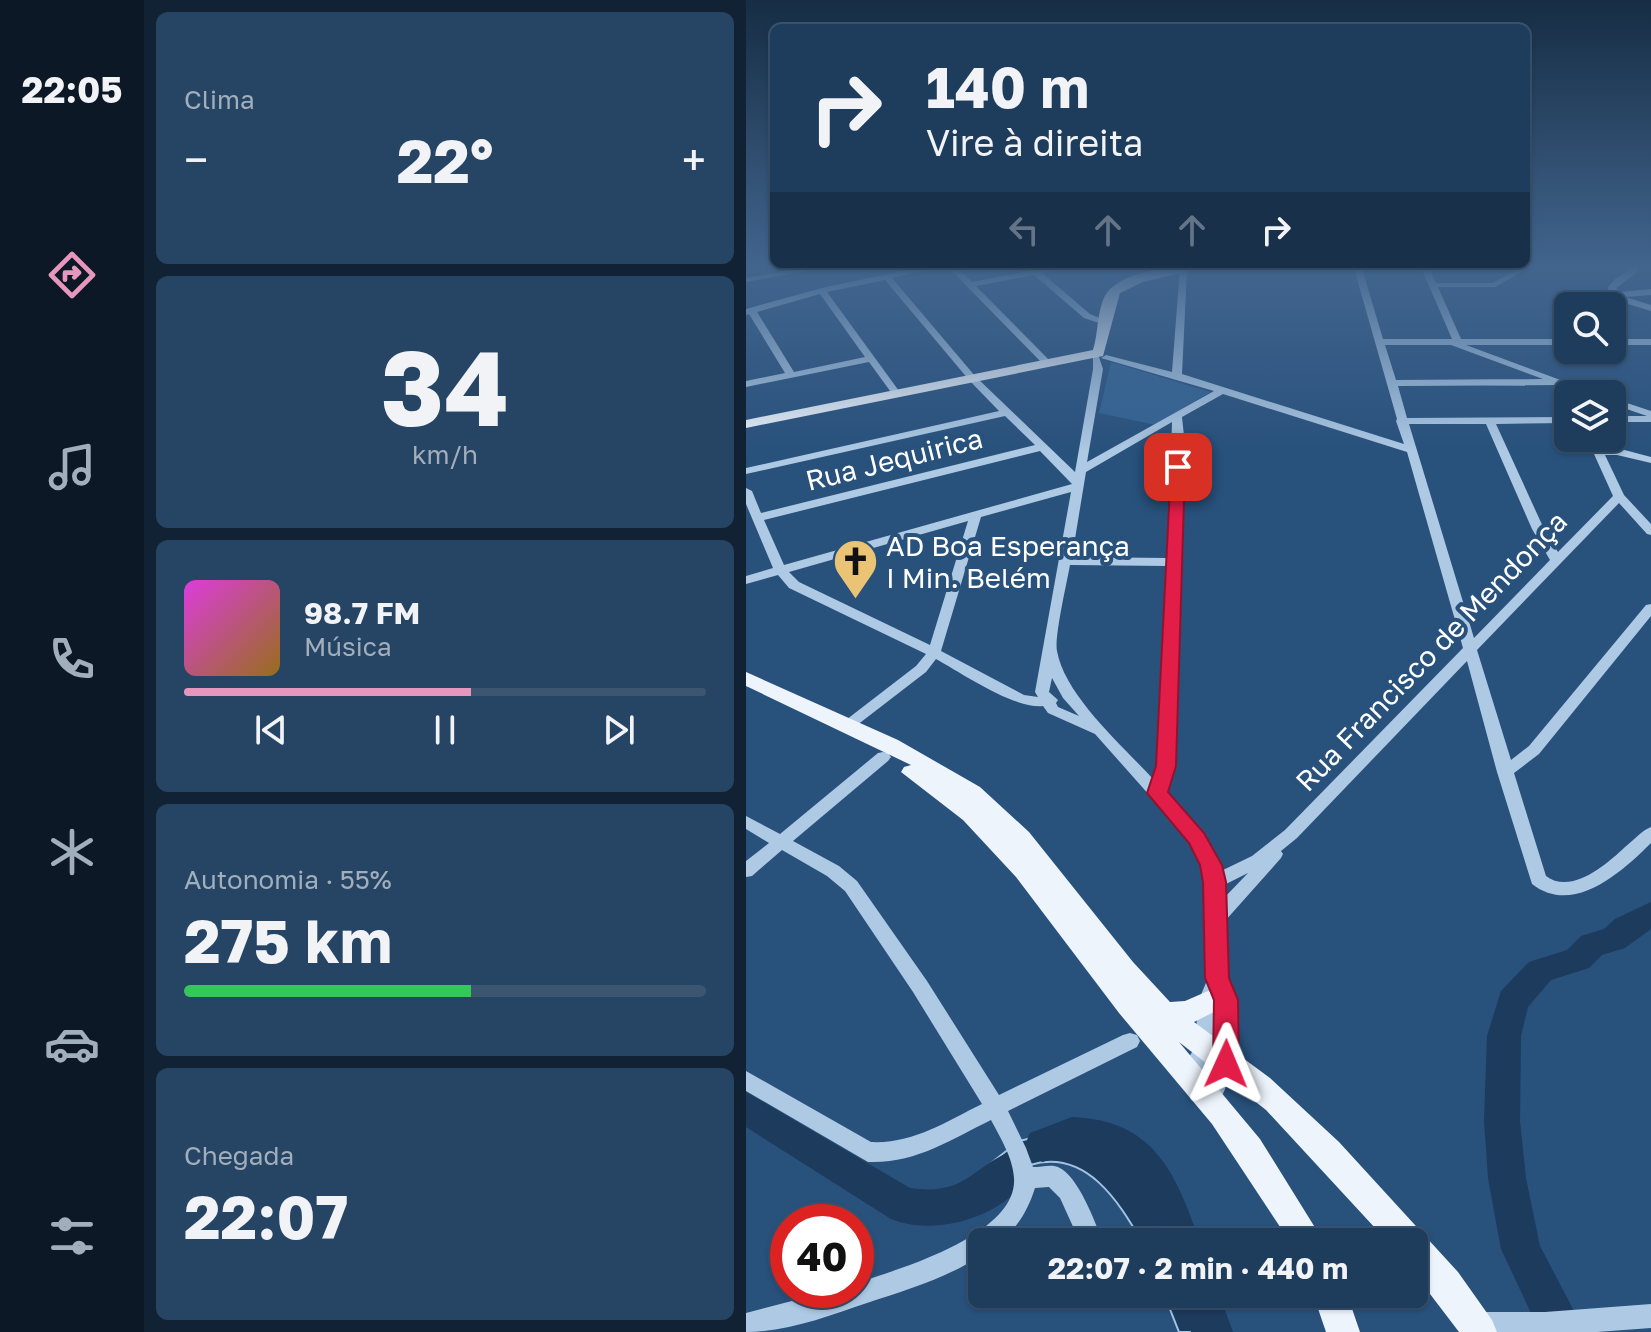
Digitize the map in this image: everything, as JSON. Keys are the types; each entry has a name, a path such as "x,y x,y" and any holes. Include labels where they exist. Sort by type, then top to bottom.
{"main road":[{"path":"746,424 1069,358 1100,357 1104,327"},
{"path":"746,678 952,780 1000,818 1135,984 1164,1014 1275,1100 1349,1174 1397,1228"},
{"path":"746,692 920,776 952,798 992,834 1118,992 1211,1098 1268,1174 1300,1228"},
{"path":"1164,1014 1188,1012 1213,990"},
{"path":"1428,1266 1478,1328"},
{"path":"1335,1308 1343,1332"}],"street":[{"path":"759,327 791,375"},
{"path":"848,327 896,393"},
{"path":"929,327 972,378 1052,458 1080,476"},
{"path":"1012,327 1047,363"},
{"path":"1177,376 1180,327"},
{"path":"1374,327 1538,879 1548,889 1572,889 1603,874 1631,854 1651,833"},
{"path":"1450,327 1455,342 1554,380"},
{"path":"1378,342 1554,342"},
{"path":"1626,342 1651,342"},
{"path":"1099,730 1062,716 1046,701 1042,681 1051,653 1100,357 1177,376 1409,449"},
{"path":"746,384 870,359"},
{"path":"1390,383 1554,382"},
{"path":"746,580 976,515 1080,476 1222,390"},
{"path":"1626,406 1651,416"},
{"path":"746,471 1007,412"},
{"path":"1157,793 1166,766 1179,436 1177,416"},
{"path":"1626,418 1651,416"},
{"path":"1401,421 1554,420"},
{"path":"1490,421 1538,529 1556,560"},
{"name":"Rua Jequirica","path":"757,518 1041,447"},
{"path":"1651,460 1616,452 1600,452 1599,457 1619,496 1651,531"},
{"path":"1052,458 1080,476"},
{"path":"746,491 780,570 794,585 1019,698 1033,702 1068,695"},
{"name":"Rua Francisco de Mendonça","path":"1216,919 1259,874 1281,843 1619,496"},
{"path":"847,726 921,669 934,653 976,515"},
{"path":"1067,561 1175,562"},
{"path":"1505,772 1534,750 1651,608"},
{"path":"1051,653 1057,675 1068,695 1157,793 1205,852 1215,882 1213,990 1226,1000 1215,1056 1211,1098"},
{"path":"746,871 883,757"},
{"path":"746,822 833,871 851,886 933,1008 994,1108 1023,1171 1021,1196 1000,1228"},
{"name":"Rua Francisco de Mendonça","path":"1215,882 1258,860 1281,843"},
{"path":"746,1080 868,1152 891,1153 917,1146 1130,1041"},
{"path":"1189,1074 1215,1056"},
{"path":"1023,1171 1054,1176 1068,1191 1085,1228"},
{"path":"746,1325 795,1315 918,1274 968,1250"},
{"path":"1478,1328 1651,1316"}],"shaded area":[{"path":"1111,362 1210,392 1156,425 1099,413"},
{"path":"1063,1131 1104,1150 1133,1173 1168,1228 1133,1228 1098,1182 1068,1164 1050,1162 1030,1165 988,1190 981,1171 1019,1141"},
{"path":"1170,1308 1199,1308 1207,1332 1179,1332"}],"waterway":[{"path":"1564,1332 1551,1313 1521,1249 1507,1178 1502,1121 1504,1036 1513,1001 1540,971 1578,959 1592,945 1614,939 1651,914"},
{"path":"746,1108 904,1206 922,1209 951,1207 976,1196 1014,1168"},
{"path":"1043,1145 1057,1137 1072,1134 1089,1134 1120,1145 1147,1165 1156,1178 1176,1228"},
{"path":"1204,1308 1212,1332"}],"place":[{"name":"AD Boa Esperança I Min. Belém","path":"855,600"}],"route":[{"path":"1178,467 1166,766 1157,793 1197,838 1211,865 1215,882 1217,978 1226,1000 1226,1064"}]}
